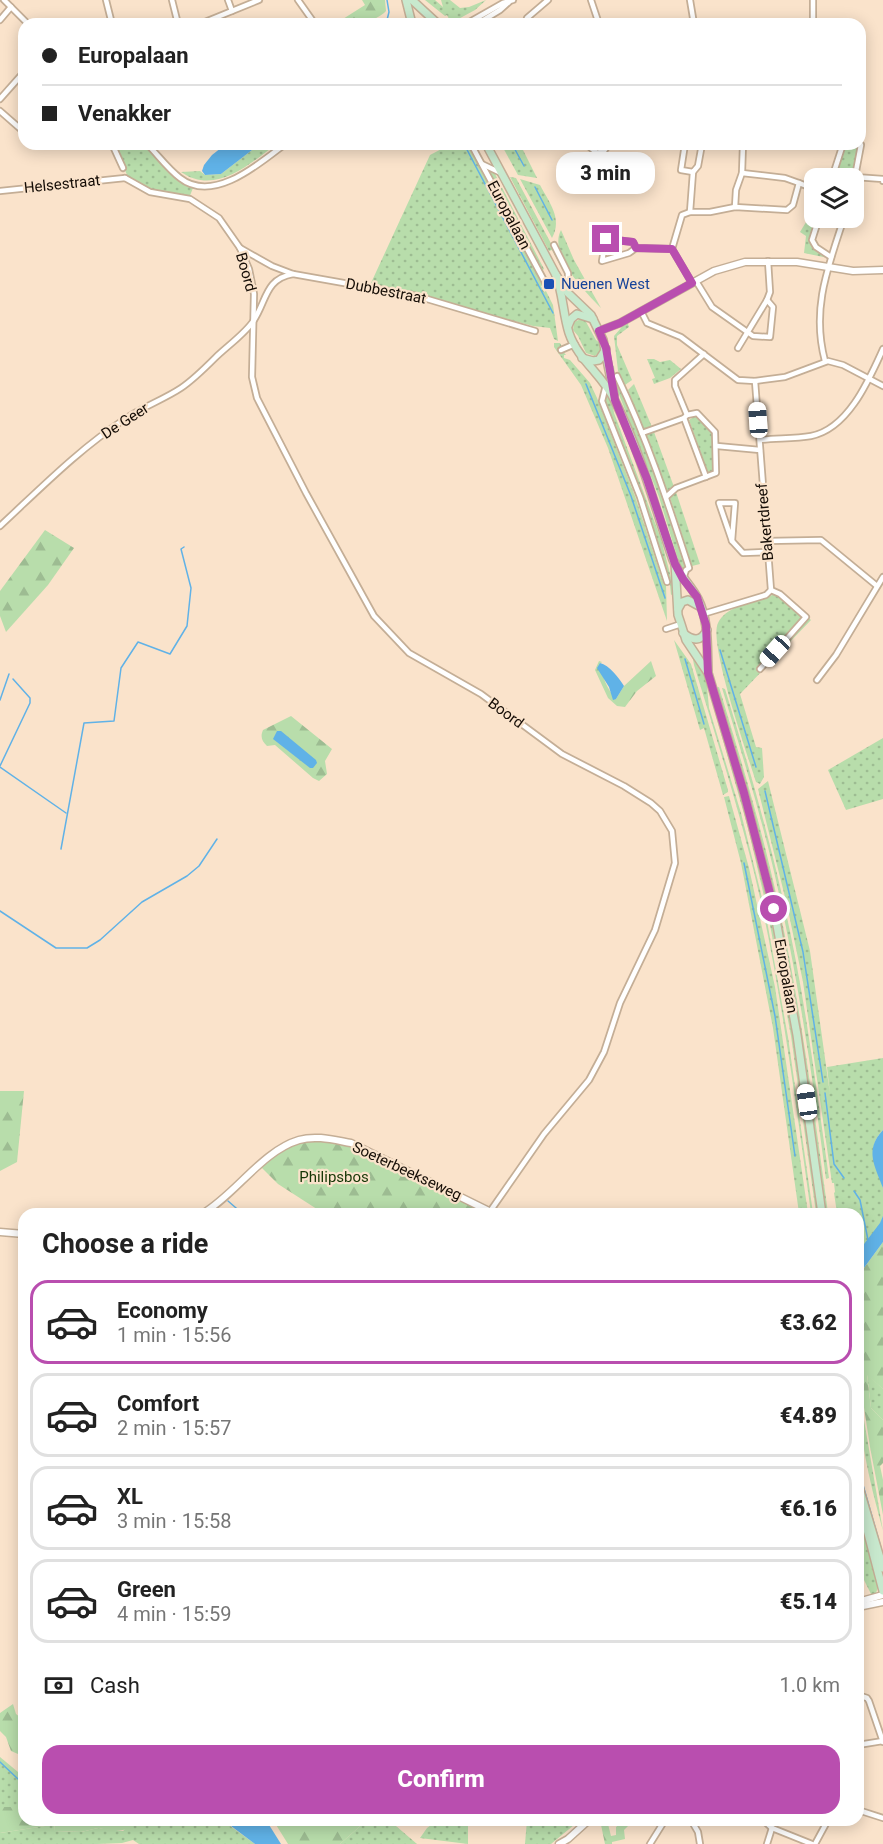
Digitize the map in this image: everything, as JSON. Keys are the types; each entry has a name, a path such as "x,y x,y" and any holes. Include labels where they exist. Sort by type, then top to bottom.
{"main road":[{"path":"406,0 410,18"},
{"path":"412,0 432,18"},
{"name":"Europalaan","path":"489,150 556,275 568,293 581,303 593,319 606,348"},
{"name":"Europalaan","path":"556,275 568,326 582,358"},
{"path":"568,326 577,314 593,319"},
{"path":"582,358 599,360 606,348"},
{"path":"606,348 615,400"},
{"path":"582,358 606,385 615,400 647,479 675,564 697,597 707,630 701,638 696,640 683,633 678,609 675,564"},
{"path":"678,609 682,602 688,600 702,610"},
{"name":"Europalaan","path":"707,630 708,673 744,793 774,909 797,1035 821,1208"},
{"name":"Europalaan","path":"683,633 708,673"},
{"path":"864,1504 883,1568"},
{"path":"864,1519 883,1593"}],"street":[{"path":"4,0 22,18"},
{"path":"106,0 110,18"},
{"path":"172,0 176,18"},
{"path":"228,0 232,11"},
{"path":"218,18 258,0"},
{"path":"298,0 311,18"},
{"path":"527,18 548,0"},
{"path":"591,0 597,18"},
{"path":"690,0 693,18"},
{"path":"813,0 813,18"},
{"path":"477,18 511,1"},
{"path":"487,18 511,1"},
{"path":"0,20 11,7"},
{"path":"0,99 18,79"},
{"path":"0,111 18,127"},
{"path":"115,150 124,172 150,192 190,199 196,187"},
{"path":"153,150 181,179 196,187 215,186 236,178 277,150"},
{"name":"Europalaan","path":"474,150 547,286"},
{"path":"684,150 681,170 693,172"},
{"path":"690,210 693,172 698,166 701,150"},
{"path":"735,207 736,190 742,173 743,150"},
{"path":"835,168 841,150"},
{"path":"855,168 857,150"},
{"path":"482,164 501,173"},
{"name":"Helsestraat","path":"0,191 124,172"},
{"path":"742,173 785,178 804,185"},
{"path":"864,179 883,179"},
{"path":"672,249 682,215 690,210 710,212 735,207 787,210 793,205 799,183"},
{"name":"Boord","path":"190,199 219,218 240,248 249,269 254,294 252,377 257,398 306,494 374,616 409,653 481,694 562,754 624,786 651,803 660,811 672,831 675,863 655,930 620,1003 604,1052 589,1080 544,1134 496,1208"},
{"path":"816,228 812,240 816,247 831,257"},
{"path":"825,361 819,327 819,308 828,266 841,228"},
{"path":"636,248 633,242 606,239 602,261 628,253 636,248 672,249"},
{"path":"554,245 568,273 568,293"},
{"name":"Dubbestraat","path":"240,248 292,274 417,296 535,331"},
{"path":"672,249 712,307 753,336 770,337 773,307 767,300"},
{"path":"738,348 770,292 768,261"},
{"path":"599,331 620,323 724,267 745,262 804,262 854,271 883,270"},
{"path":"253,322 269,288 282,276 292,274"},
{"path":"640,311 647,323 681,337 734,378 755,381 785,377 825,361 835,362 883,386"},
{"name":"De Geer","path":"0,526 50,479 110,430 196,376 253,322"},
{"path":"561,350 575,344"},
{"path":"760,440 812,436 835,426 844,419 883,349"},
{"path":"704,354 675,380 675,386 706,477"},
{"path":"617,376 666,497 689,568 683,579"},
{"name":"Bakertdreef","path":"755,381 771,590"},
{"path":"606,385 602,401 640,497 667,582"},
{"path":"642,434 697,413 715,432 716,472 676,488 666,497"},
{"path":"717,446 760,450"},
{"path":"732,541 735,503 719,503 732,541 743,553 767,552"},
{"path":"766,540 821,540 877,586"},
{"path":"817,680 836,655 883,577"},
{"path":"702,610 741,604 766,595 771,590 780,594 806,617 760,669"},
{"path":"666,629 681,624"},
{"name":"Soeterbeekseweg","path":"209,1208 273,1154 302,1139 327,1138 351,1143 485,1208"},
{"path":"0,1232 18,1234"},
{"path":"864,1600 883,1593"},
{"path":"864,1606 883,1602"},
{"path":"864,1697 869,1701 883,1742 864,1744"},
{"path":"864,1812 883,1818"},
{"path":"559,1844 582,1826"},
{"path":"650,1844 661,1826"},
{"path":"694,1826 700,1844"},
{"path":"770,1826 813,1844 824,1826"},
{"path":"767,1844 772,1828"}],"green space":[{"path":"362,0 385,0 386,11 377,18 344,18 365,5"},
{"path":"425,0 435,0 443,7 441,0 450,0 460,8 486,0 475,10 460,18 445,16"},
{"path":"116,150 152,150 180,180 193,188 189,198 150,191 128,177"},
{"path":"252,150 269,150 244,168 219,179 207,181 194,179 181,172 200,171 205,175 221,174"},
{"path":"440,150 470,150 543,285 541,286 544,292 546,291 553,305 558,341 554,339 550,328 533,326 371,283 430,155"},
{"path":"504,150 523,150 537,178 518,175"},
{"path":"843,150 857,150 854,168 838,168"},
{"path":"487,169 494,172 544,269 541,271"},
{"path":"510,177 516,178 562,264 560,265 552,250 549,251"},
{"path":"520,179 540,185 554,211 556,224 552,238"},
{"path":"804,225 804,228 815,228 810,242 828,258 804,253 806,236 800,232"},
{"path":"561,230 574,260 601,308 578,283 564,261 558,240"},
{"path":"585,320 600,343 600,352 595,356 586,353 573,330 574,322"},
{"path":"627,321 629,327 617,336 617,345 632,380 625,385 618,371 614,336"},
{"path":"554,343 560,343 562,347 560,348 566,355 564,358 570,360 590,383 597,398 635,496 664,585 666,585 667,621 608,448 581,385 554,347"},
{"path":"647,359 660,362 670,360 681,369 670,378 654,384 652,379 655,378"},
{"path":"614,366 615,375 643,441 686,566 682,573 659,497 611,374 610,367"},
{"path":"634,384 652,427 644,430 628,390"},
{"path":"607,393 661,539 675,593 671,595 655,538 604,402"},
{"path":"695,416 713,432 714,471 708,473 689,420"},
{"path":"654,432 674,487 668,493 646,435"},
{"path":"676,492 700,564 692,566 670,498"},
{"path":"45,530 74,548 48,585 6,632 0,616 0,591"},
{"path":"773,587 811,620 740,694 756,747 762,748 764,777 760,784 756,782 730,700 716,635 718,623 727,612 769,597 772,595"},
{"path":"674,640 691,664 728,790 723,795 704,728 700,730"},
{"path":"692,654 706,676 709,708 741,813 765,910 788,1037 812,1208 810,1208 784,1024 763,911 740,818"},
{"path":"599,661 602,662 600,663 605,682 616,699 624,686 651,661 656,676 637,691 625,707 617,706 608,698 595,670"},
{"path":"719,687 773,879 800,1021 827,1208 824,1208 797,1021 770,879 715,688"},
{"path":"722,688 725,689 757,796 791,938 815,1075 829,1178 826,1179 807,1043 782,908 747,770"},
{"path":"711,698 713,698 743,802 778,946 798,1061 818,1208 815,1208 791,1036 767,909 748,828"},
{"path":"291,716 332,749 325,761 327,774 319,781 275,745 267,746 263,741 263,730"},
{"path":"883,738 883,799 846,810 828,770"},
{"path":"768,781 810,951 830,1094 827,1067 883,1058 883,1130 874,1144 874,1159 883,1188 883,1217 876,1231 864,1245 864,1208 836,1208 803,982 787,905 758,789"},
{"path":"729,796 749,868 775,987 807,1208 798,1208 773,1028 741,863 724,797"},
{"path":"0,1091 24,1091 17,1162 0,1171"},
{"name":"Philipsbos","path":"302,1139 351,1143 482,1208 315,1208 278,1184 260,1166 273,1154"},
{"path":"883,1242 883,1389 867,1375 871,1408 883,1420 883,1463 880,1466 883,1480 883,1515 864,1408 864,1268"},
{"path":"867,1374 883,1389 883,1420 871,1408"},
{"path":"864,1420 883,1531 864,1451"},
{"path":"864,1534 878,1587 872,1596 864,1580"},
{"path":"13,1704 18,1716 18,1754 11,1751 6,1737 0,1731 0,1713"},
{"path":"0,1757 18,1772 18,1807 0,1807"},
{"path":"0,1807 18,1807 18,1826 45,1826 0,1833"},
{"path":"45,1826 55,1826 55,1831 81,1832 98,1828 123,1831 129,1826 230,1826 255,1844 139,1844 133,1840 97,1844 0,1844 0,1833"},
{"path":"55,1826 129,1826 131,1829 114,1831 98,1828 81,1832 55,1831"},
{"path":"277,1826 360,1826 340,1844 288,1844"},
{"path":"360,1826 396,1826 417,1844 340,1844"},
{"path":"430,1826 468,1826 468,1844 420,1838"},
{"path":"526,1826 573,1826 551,1844 525,1844"},
{"path":"601,1826 608,1826 611,1836 616,1835 617,1826 628,1826 624,1830 625,1839 605,1844"}],"water":[{"path":"218,150 252,150 221,174 205,175 202,171 204,165"},
{"path":"600,663 610,669 624,686 616,699 613,700 609,687 597,668"},
{"path":"277,731 281,731 316,760 317,763 313,768 273,739"},
{"path":"883,1130 883,1188 874,1165 873,1151 877,1137"},
{"path":"883,1216 883,1242 864,1268 864,1244"},
{"path":"231,1826 270,1826 281,1844 255,1844"}],"waterway":[{"path":"387,0 388,18"},
{"path":"467,150 553,313"},
{"path":"515,150 524,166"},
{"path":"535,187 552,220"},
{"path":"586,384 631,496 665,598"},
{"path":"61,849 84,723 114,721 121,668 138,642 170,654 187,626 191,588 181,549 184,547"},
{"path":"720,650 756,767"},
{"path":"685,659 704,724"},
{"path":"0,700 9,674"},
{"path":"0,766 30,703 30,698 13,679"},
{"path":"0,767 66,813"},
{"path":"765,791 803,952 823,1082"},
{"path":"0,911 56,948 87,948 100,940 142,902 187,876 199,866 217,839"},
{"path":"744,863 775,1016 795,1156"},
{"path":"825,1093 834,1164 844,1178"},
{"path":"854,1191 860,1200 862,1208"},
{"path":"228,1201 236,1208"},
{"path":"864,1220 868,1240"},
{"path":"864,1488 881,1548"},
{"path":"0,1762 18,1779"}],"place":[{"name":"Nuenen West","path":"549,284"}],"route":[{"path":"606,239 633,242 636,248 672,249 692,283 620,323 599,331 606,348 615,400 647,479 675,564 701,607 707,630 708,673 744,793 774,909"}]}
